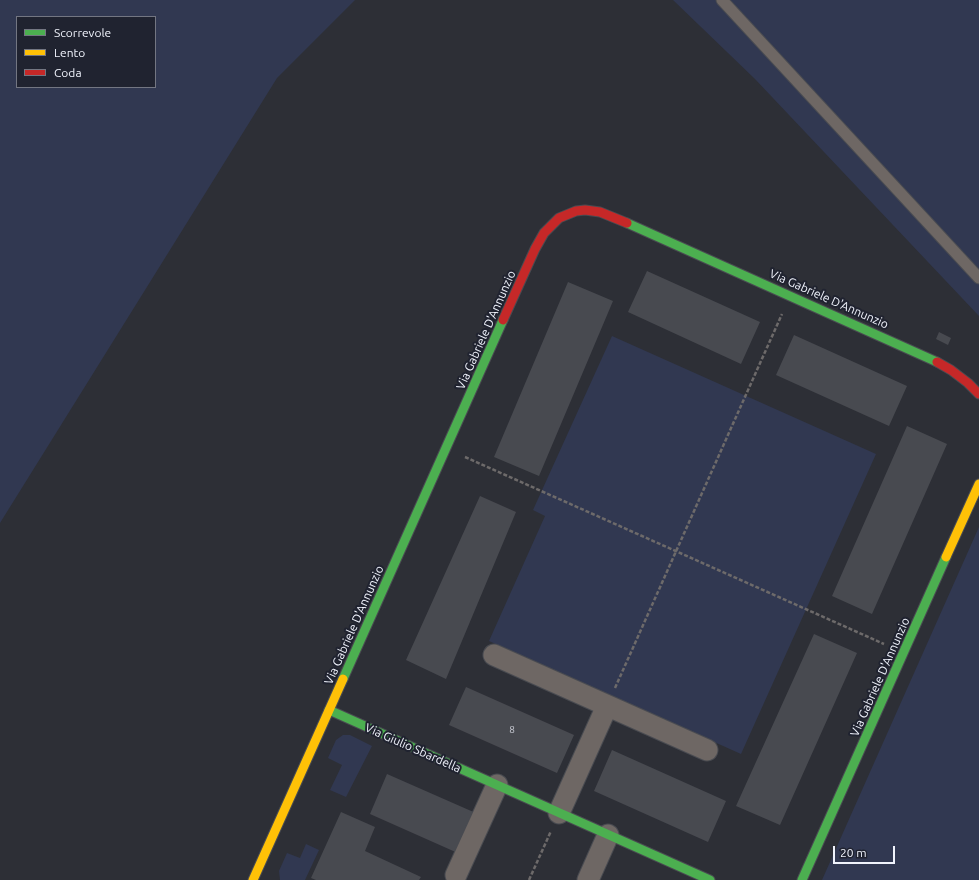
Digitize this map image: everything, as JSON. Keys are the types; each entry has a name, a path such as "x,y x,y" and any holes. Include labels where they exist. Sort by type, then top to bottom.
{"street":[{"name":"Via Gabriele D'Annunzio","path":"253,880 540,240 552,224 567,214 585,210 606,214 926,356 951,370 979,394"},
{"name":"Via Gabriele D'Annunzio","path":"802,880 979,484"},
{"path":"494,655 706,750"},
{"path":"559,813 607,706"},
{"name":"Via Giulio Sbardella","path":"329,710 710,880"},
{"path":"456,875 497,785"},
{"path":"588,880 608,835"}],"lane":[{"path":"722,0 979,278"}],"path":[{"path":"607,706 790,296"},
{"path":"446,449 903,653"},
{"path":"529,880 559,813"}],"shaded area":[{"path":"0,0 355,0 277,78 0,523"},
{"path":"673,0 979,0 979,316 755,79"},
{"path":"612,336 876,454 741,754 489,641 545,516 533,510"},
{"path":"979,527 979,880 822,880"},
{"path":"343,735 350,735 372,746 346,797 330,790 342,765 328,758 336,740"},
{"path":"306,844 319,850 305,880 280,880 279,871 287,853 300,858"}],"building":[{"path":"647,271 760,322 741,364 628,312"},
{"path":"568,282 613,301 539,476 494,457"},
{"path":"939,332 951,338 948,345 936,339"},
{"path":"794,335 907,386 889,426 776,375"},
{"path":"907,426 947,444 872,614 832,596"},
{"path":"480,496 516,512 446,679 406,660"},
{"path":"814,634 857,653 780,825 736,806"},
{"path":"466,687 574,735 557,773 449,725"},
{"path":"612,750 726,801 708,842 594,791"},
{"path":"387,774 478,814 460,854 370,814"},
{"path":"341,812 375,827 365,851 421,877 419,880 316,880 311,878"}],"traffic: fast":[{"path":"627,223 937,362"},
{"path":"343,679 503,320"},
{"path":"802,880 946,557"},
{"path":"329,710 710,880"}],"traffic: slow":[{"path":"946,557 979,484"},
{"path":"253,880 343,679"}],"traffic: jam":[{"path":"503,320 535,249 544,233 559,218 576,211 585,210 600,212 627,223"},
{"path":"937,362 951,370 979,394"}]}
